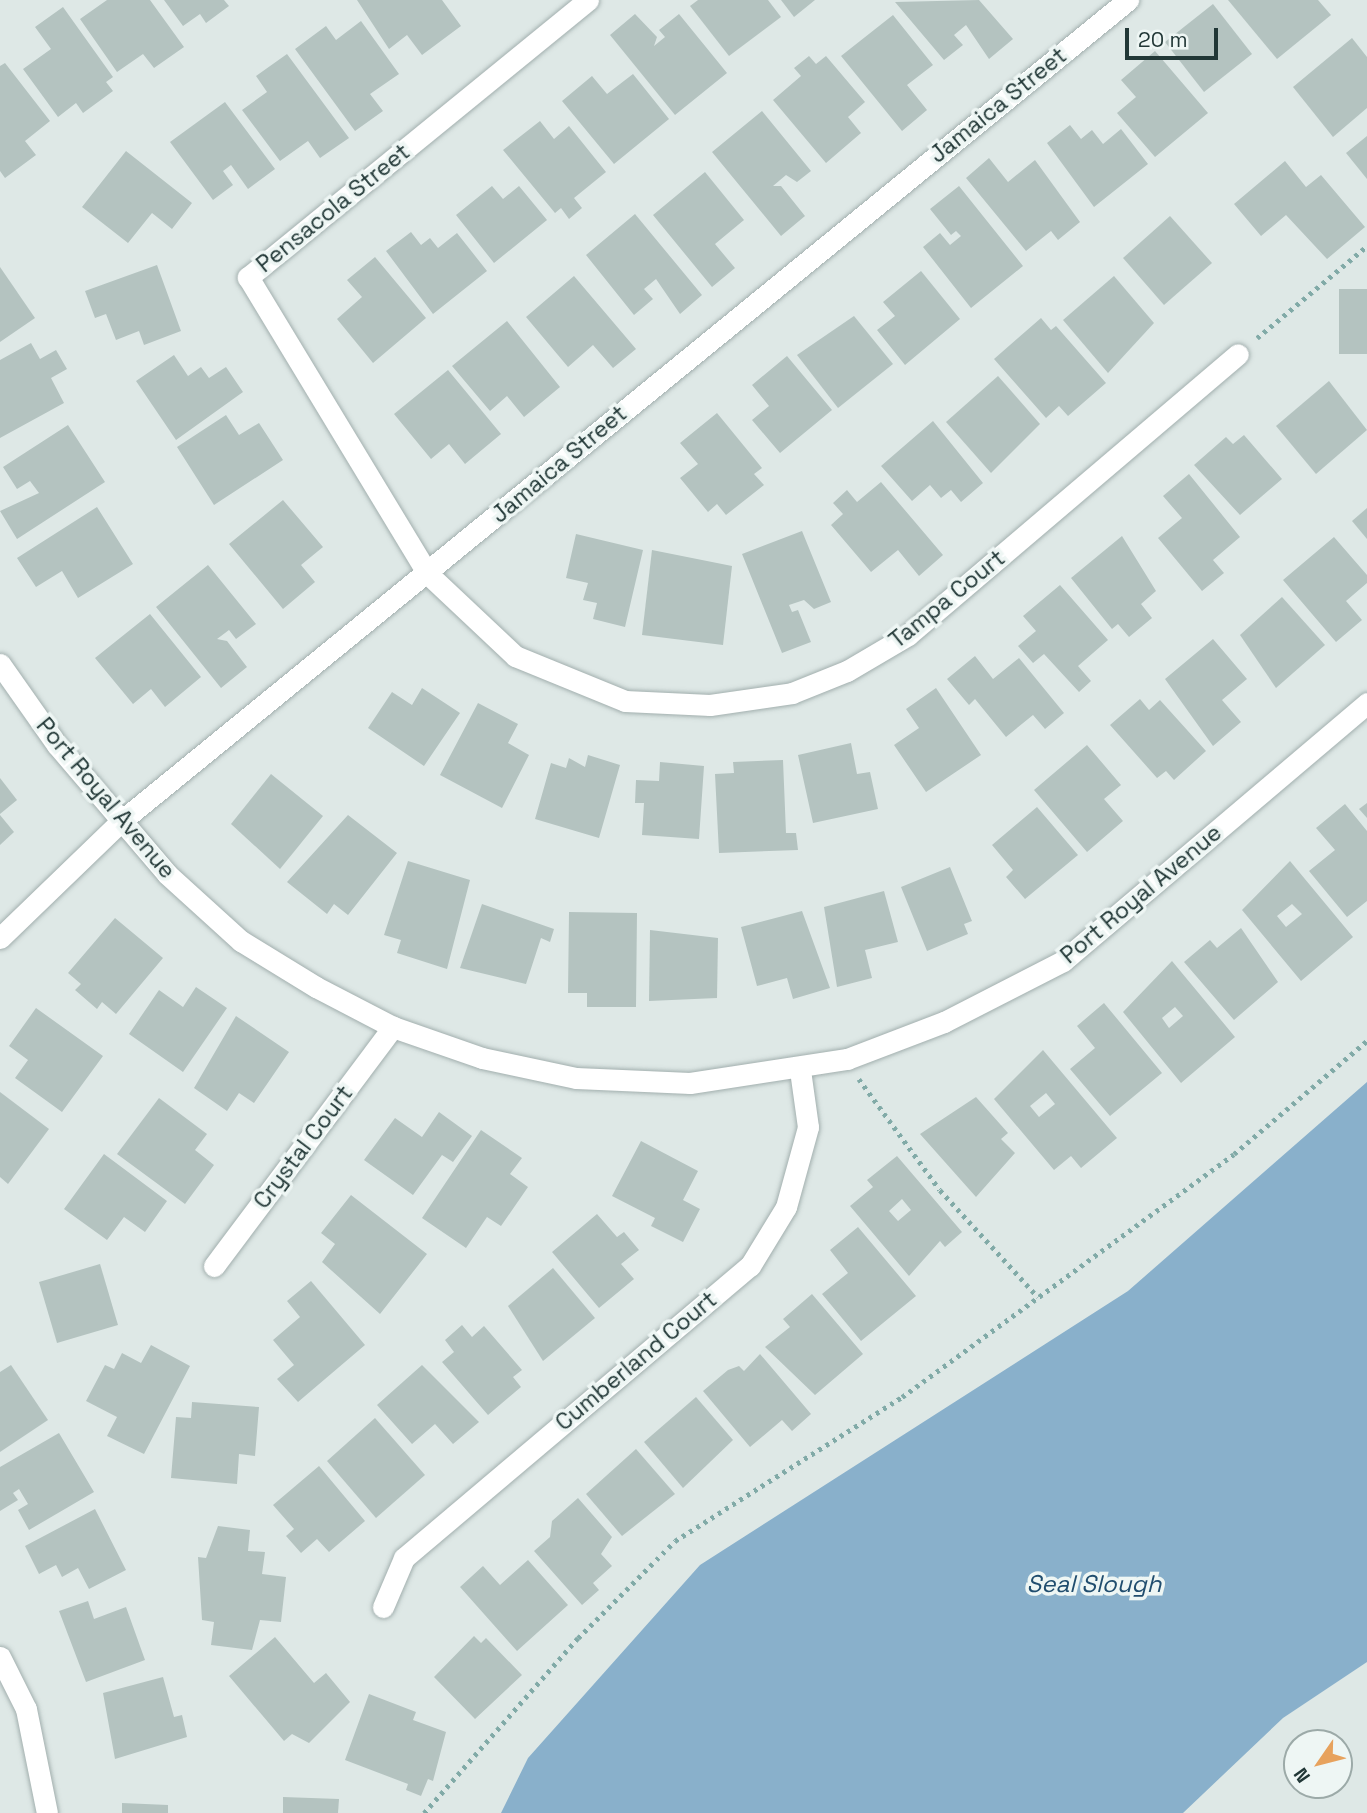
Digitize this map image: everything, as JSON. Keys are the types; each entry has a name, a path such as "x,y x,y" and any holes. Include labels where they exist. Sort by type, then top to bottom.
{"street":[{"name":"Pensacola Street","path":"427,573 248,277 588,0"},
{"name":"Jamaica Street","path":"0,938 120,822 1128,0"},
{"name":"Tampa Court","path":"427,573 515,656 625,701 710,705 792,693 848,671 908,635 1238,354"},
{"name":"Port Royal Avenue","path":"0,664 120,822 241,940 393,1027 482,1058 576,1078 691,1083 800,1070 847,1059 944,1022 1063,961 1367,703"},
{"name":"Crystal Court","path":"214,1266 393,1027"},
{"name":"Cumberland Court","path":"383,1607 404,1558 750,1266 786,1208 808,1127 800,1070"},
{"path":"0,1657 26,1709 47,1813"}],"path":[{"path":"1238,354 1367,246"},
{"path":"424,1813 578,1638 676,1541 902,1396 1234,1154 1367,1041"},
{"path":"847,1059 940,1190 1038,1297"}],"water":[{"name":"Seal Slough","path":"1367,1082 1367,1662 1283,1718 1183,1813 501,1813 528,1758 700,1565 1128,1291"}],"building":[{"path":"107,0 150,0 184,47 154,68 143,54 117,72 80,19"},
{"path":"164,0 224,0 229,6 206,23 200,14 183,26"},
{"path":"357,0 442,0 461,26 422,55 407,35 389,49"},
{"path":"698,0 768,0 781,17 729,56 690,6"},
{"path":"781,0 815,0 794,17"},
{"path":"979,0 1013,39 989,59 966,25 954,35 963,45 944,60 895,2"},
{"path":"1228,0 1318,0 1331,15 1277,59"},
{"path":"1213,4 1252,54 1204,92 1165,42"},
{"path":"63,7 113,77 106,82 113,91 83,113 76,103 58,117 23,69 51,49 35,27"},
{"path":"635,14 657,37 654,46 665,37 659,30 679,14 727,73 675,115 610,35"},
{"path":"893,15 933,65 907,85 927,110 902,131 841,56"},
{"path":"361,21 399,74 370,94 383,111 355,131 295,49 326,26 336,40"},
{"path":"1352,38 1367,57 1367,108 1333,137 1293,87"},
{"path":"1155,51 1208,113 1155,157 1117,113 1136,97 1121,80"},
{"path":"287,54 349,138 320,158 308,141 280,161 242,110 267,92 256,76"},
{"path":"809,56 816,64 826,56 865,102 848,117 861,133 826,163 773,100 801,76 794,68"},
{"path":"5,63 50,121 25,141 36,155 5,178 0,171 0,66"},
{"path":"633,74 669,119 614,164 562,101 592,76 607,94"},
{"path":"225,102 275,169 248,189 231,165 223,171 233,185 213,200 170,142"},
{"path":"762,111 811,171 797,182 786,175 773,186 781,186 805,216 781,236 712,152"},
{"path":"540,121 554,139 569,126 606,172 574,198 582,208 569,219 561,208 555,213 503,150"},
{"path":"1070,125 1081,139 1092,130 1103,144 1121,129 1148,164 1094,207 1047,143"},
{"path":"1367,136 1367,179 1346,153"},
{"path":"126,151 192,203 172,229 152,213 128,243 82,207"},
{"path":"989,158 1008,182 1035,160 1080,222 1058,240 1051,231 1026,251 966,178"},
{"path":"1285,161 1306,187 1321,175 1365,227 1327,259 1286,215 1261,236 1234,204"},
{"path":"705,172 744,220 715,244 735,268 712,287 653,215"},
{"path":"492,186 503,199 519,186 547,220 494,263 456,215"},
{"path":"959,186 1023,266 971,308 923,247 940,233 950,245 961,236 956,231 951,235 930,209"},
{"path":"635,214 702,295 680,314 656,279 644,289 653,299 634,315 586,255"},
{"path":"1170,216 1212,263 1164,305 1123,258"},
{"path":"411,232 421,245 430,238 438,248 457,233 487,271 433,314 386,251"},
{"path":"375,257 426,318 373,363 337,319 362,297 347,280"},
{"path":"157,265 181,331 144,345 139,331 116,340 106,314 95,318 85,291"},
{"path":"0,267 35,318 0,342"},
{"path":"921,271 960,319 905,365 877,330 895,316 883,302"},
{"path":"574,276 636,349 613,368 593,345 568,367 526,317"},
{"path":"1114,276 1154,323 1108,373 1063,320"},
{"path":"1339,289 1367,289 1367,354 1339,354"},
{"path":"854,316 893,364 838,408 797,355"},
{"path":"1041,318 1051,330 1056,326 1106,383 1068,416 1059,406 1046,418 994,359"},
{"path":"507,321 560,387 524,417 507,396 490,411 452,366"},
{"path":"31,343 40,359 56,350 67,369 51,378 64,403 0,438 0,360"},
{"path":"174,355 188,376 201,367 209,378 226,367 243,392 176,440 136,381"},
{"path":"787,356 832,410 780,453 752,420 769,406 752,385"},
{"path":"448,370 501,434 465,464 449,444 431,459 394,414"},
{"path":"998,376 1040,424 991,473 946,422"},
{"path":"1329,381 1367,430 1316,474 1276,426"},
{"path":"717,413 762,468 754,474 764,485 726,515 717,504 708,512 680,478 698,464 680,443"},
{"path":"226,415 239,435 259,423 283,460 214,505 177,447"},
{"path":"933,421 983,483 961,502 951,490 941,498 930,485 912,501 881,466"},
{"path":"68,425 105,482 17,539 0,511 39,493 30,481 17,489 3,467"},
{"path":"1244,435 1282,479 1240,515 1194,465 1226,437 1233,444"},
{"path":"1189,474 1240,537 1213,560 1224,573 1202,591 1158,538 1182,518 1163,496"},
{"path":"881,482 943,555 919,576 898,550 871,572 831,525 843,514 833,503 847,490 857,502"},
{"path":"283,500 323,547 301,565 315,582 283,609 229,544"},
{"path":"97,507 133,564 78,598 62,571 36,587 17,558"},
{"path":"1367,508 1367,539 1352,521"},
{"path":"802,531 831,602 814,609 804,600 789,605 792,612 798,610 811,642 782,653 742,554"},
{"path":"576,534 643,550 625,627 593,619 597,603 583,600 588,583 566,578"},
{"path":"1122,536 1156,591 1141,604 1152,618 1129,637 1118,624 1112,629 1071,578"},
{"path":"1334,537 1367,575 1367,583 1346,601 1362,620 1336,642 1283,580"},
{"path":"652,550 732,566 723,645 642,635"},
{"path":"208,565 256,624 236,639 229,630 217,639 227,641 247,667 221,688 156,607"},
{"path":"1060,585 1108,640 1078,666 1091,681 1079,692 1044,654 1033,663 1018,646 1036,631 1023,616"},
{"path":"1282,597 1325,645 1276,688 1240,635"},
{"path":"150,614 201,677 165,707 151,689 133,704 95,658"},
{"path":"1213,639 1247,679 1222,700 1241,722 1213,746 1165,679"},
{"path":"975,656 993,679 1019,658 1064,713 1045,729 1033,715 1006,737 975,699 969,705 947,679"},
{"path":"422,688 460,713 424,766 368,728 392,692 412,705"},
{"path":"936,688 981,755 926,792 894,745 919,728 906,709"},
{"path":"1140,699 1149,710 1160,700 1206,751 1174,780 1166,771 1157,778 1110,725"},
{"path":"478,703 518,724 508,743 529,755 502,808 440,775"},
{"path":"851,743 857,774 870,772 878,809 813,823 798,755"},
{"path":"1087,745 1121,785 1104,799 1123,821 1087,852 1034,790"},
{"path":"588,755 620,765 599,838 535,819 551,763 566,768 569,758 585,767"},
{"path":"783,760 786,833 796,833 798,850 719,853 715,774 734,773 733,762"},
{"path":"660,762 704,766 699,839 642,835 644,803 635,803 636,780 659,781"},
{"path":"271,774 323,816 280,869 231,824"},
{"path":"0,778 17,800 0,814"},
{"path":"1367,803 1367,818 1359,809"},
{"path":"1345,804 1367,831 1367,901 1347,917 1309,871 1335,850 1316,828"},
{"path":"1037,807 1078,855 1025,899 1006,877 1013,870 992,845"},
{"path":"0,815 14,832 0,845"},
{"path":"348,815 397,853 348,915 334,904 327,914 287,882"},
{"path":"408,861 470,880 447,969 397,953 401,940 384,935"},
{"path":"1290,861 1353,937 1301,981 1242,910","holes":["1292,904 1302,914 1286,927 1277,916"]},
{"path":"950,867 972,921 964,924 968,934 927,951 901,887"},
{"path":"884,891 898,942 865,950 872,978 837,987 824,907"},
{"path":"482,904 554,929 550,942 541,938 526,984 460,968"},
{"path":"802,911 830,988 793,999 787,978 757,986 741,927"},
{"path":"569,912 637,913 636,1007 587,1007 587,993 568,993"},
{"path":"115,918 163,958 116,1014 102,1002 97,1009 75,990 81,984 68,973"},
{"path":"1241,928 1278,982 1234,1020 1184,962 1210,940 1217,948"},
{"path":"650,930 718,938 717,998 649,1001"},
{"path":"1172,961 1235,1037 1181,1083 1123,1012","holes":["1175,1007 1183,1016 1169,1028 1162,1018"]},
{"path":"196,987 227,1008 183,1072 129,1034 159,990 183,1007"},
{"path":"1104,1003 1162,1073 1110,1116 1070,1069 1095,1048 1077,1026"},
{"path":"36,1008 103,1056 62,1112 15,1078 28,1060 9,1046"},
{"path":"236,1016 289,1052 254,1103 239,1093 227,1111 194,1088"},
{"path":"1043,1050 1117,1138 1081,1168 1071,1156 1054,1170 994,1099","holes":["1046,1093 1055,1104 1039,1117 1030,1106"]},
{"path":"0,1092 49,1129 8,1184 0,1177"},
{"path":"976,1097 1008,1133 1001,1139 1015,1153 976,1197 920,1134"},
{"path":"159,1098 207,1134 195,1150 214,1165 185,1204 117,1154"},
{"path":"439,1112 472,1136 453,1162 442,1155 413,1195 364,1160 395,1118 422,1137"},
{"path":"481,1130 522,1158 510,1174 528,1187 501,1226 487,1217 466,1248 422,1218"},
{"path":"641,1141 698,1171 683,1200 700,1209 683,1242 651,1226 655,1218 612,1196"},
{"path":"104,1154 167,1201 145,1232 124,1217 107,1240 64,1209"},
{"path":"897,1156 962,1232 945,1247 940,1241 909,1276 850,1206 873,1187 867,1180","holes":["902,1199 911,1210 898,1221 889,1211"]},
{"path":"351,1195 427,1254 380,1314 322,1262 335,1244 321,1233"},
{"path":"597,1214 617,1237 624,1232 639,1250 621,1264 634,1279 599,1308 552,1252"},
{"path":"858,1227 916,1296 861,1341 822,1294 848,1273 830,1250"},
{"path":"100,1264 118,1325 57,1343 39,1282"},
{"path":"553,1268 595,1318 543,1361 508,1306"},
{"path":"311,1281 365,1345 298,1402 277,1379 294,1365 273,1340 300,1317 287,1301"},
{"path":"812,1294 863,1354 815,1395 765,1347 790,1327 783,1319"},
{"path":"462,1325 472,1337 484,1326 522,1370 513,1377 521,1387 488,1415 442,1362 454,1352 445,1340"},
{"path":"151,1345 190,1366 144,1454 107,1436 117,1417 86,1401 105,1365 114,1369 122,1353 141,1363"},
{"path":"760,1354 811,1414 792,1431 782,1420 750,1447 703,1391 728,1370 739,1366 744,1371"},
{"path":"11,1365 48,1420 0,1452 0,1372"},
{"path":"422,1365 479,1422 453,1444 435,1424 412,1444 377,1405"},
{"path":"696,1397 733,1440 683,1488 644,1442"},
{"path":"192,1402 259,1407 255,1456 239,1454 237,1484 171,1478 176,1417 191,1418"},
{"path":"375,1418 425,1475 376,1518 327,1461"},
{"path":"59,1433 94,1492 29,1530 18,1510 28,1504 19,1489 13,1493 18,1500 0,1511 0,1467"},
{"path":"636,1449 675,1494 622,1536 586,1494"},
{"path":"319,1466 365,1521 329,1552 317,1539 301,1553 286,1536 294,1529 273,1505"},
{"path":"578,1498 612,1537 601,1554 612,1566 593,1583 599,1590 582,1605 534,1551 550,1537 552,1521"},
{"path":"95,1509 126,1570 89,1589 78,1568 62,1577 56,1565 39,1574 25,1546"},
{"path":"218,1526 250,1530 248,1551 265,1552 262,1574 286,1577 281,1622 260,1620 252,1650 211,1645 214,1622 202,1620 198,1557 206,1558"},
{"path":"528,1560 568,1605 517,1651 460,1587 483,1566 500,1585"},
{"path":"88,1601 94,1619 126,1607 145,1660 86,1682 59,1611"},
{"path":"474,1636 481,1643 486,1638 522,1675 475,1719 434,1677"},
{"path":"275,1637 314,1683 326,1673 350,1702 309,1743 292,1734 284,1741 229,1676"},
{"path":"163,1677 174,1717 182,1715 187,1737 115,1759 103,1693"},
{"path":"369,1694 416,1712 413,1720 446,1732 433,1781 428,1779 421,1796 406,1790 408,1784 345,1760"},
{"path":"283,1797 339,1799 338,1813 283,1813"},
{"path":"122,1803 168,1805 168,1813 122,1813"}]}
